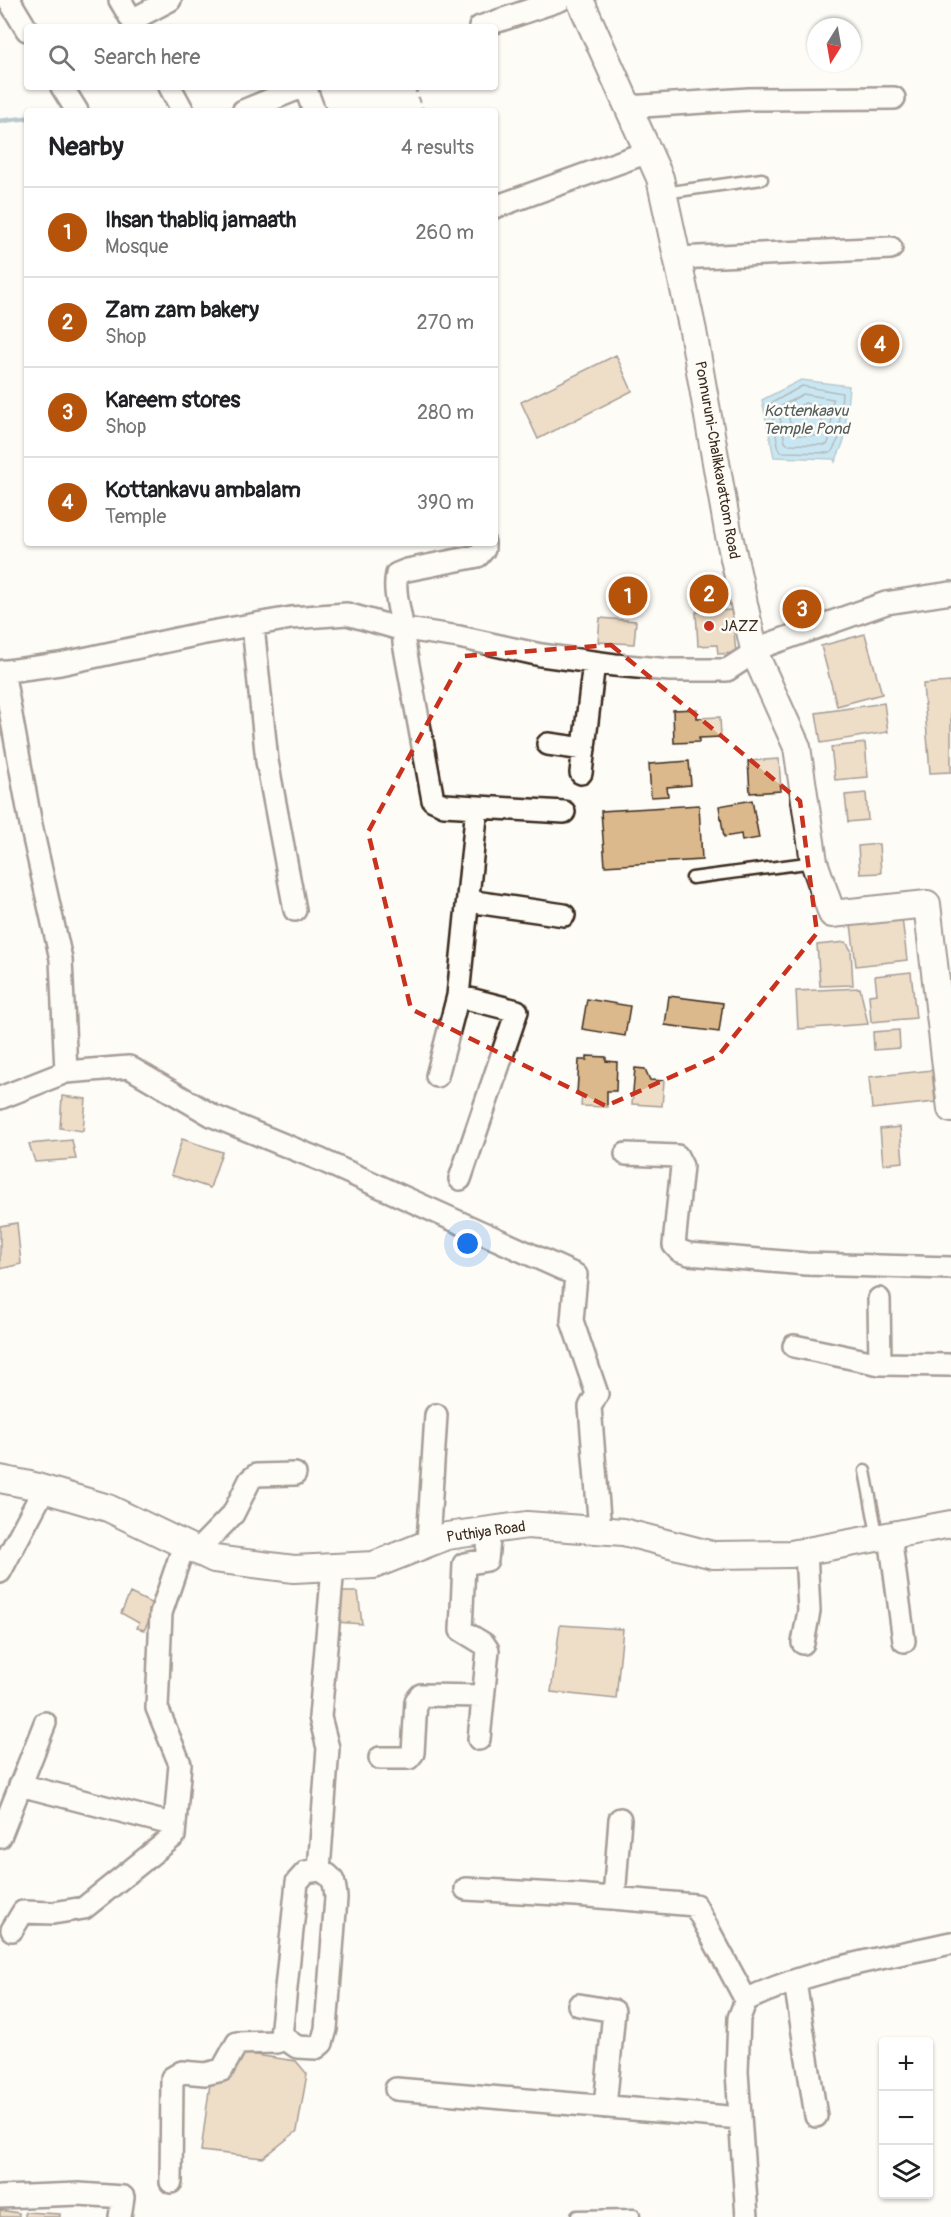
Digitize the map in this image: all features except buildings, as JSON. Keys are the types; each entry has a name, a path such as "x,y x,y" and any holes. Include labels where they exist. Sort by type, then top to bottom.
{"street":[{"path":"9,0 24,25"},
{"path":"120,0 134,24 170,0"},
{"path":"489,24 560,0"},
{"name":"Ponnuruni-Chalikkavattom Road","path":"580,0 660,178 693,331 728,531 755,654 797,747 814,862 832,914 927,904 947,1039 951,1108"},
{"path":"64,90 74,108"},
{"path":"172,90 181,108"},
{"path":"250,108 296,90"},
{"path":"304,90 313,108"},
{"path":"628,107 749,99 894,98"},
{"path":"498,206 648,152"},
{"path":"678,258 891,248"},
{"path":"484,546 478,556 397,573 395,582 433,800 444,805 564,812"},
{"path":"66,1072 61,959 31,825 2,671 60,664 200,634 291,618 347,614 404,628 459,637 541,655 670,670 727,670 755,654 764,646 886,603 951,593"},
{"path":"253,626 267,761 295,910"},
{"path":"581,773 594,662"},
{"path":"548,744 584,749"},
{"path":"437,1076 458,996 477,807"},
{"path":"468,900 564,915"},
{"path":"458,996 517,1011 460,1179"},
{"path":"0,1098 66,1072 129,1066 213,1116 321,1160 576,1275 572,1321 597,1394 590,1407 600,1530"},
{"path":"626,1154 677,1156 682,1166 674,1245 680,1251 689,1254 806,1263 951,1268"},
{"path":"879,1299 880,1364"},
{"path":"794,1346 880,1364 951,1365"},
{"path":"428,1543 436,1415"},
{"path":"12,1930 23,1912 53,1913 84,1908 174,1836 180,1764 157,1708 161,1613 191,1548 233,1514 250,1480 256,1475 295,1474"},
{"name":"Puthiya Road","path":"0,1479 108,1508 214,1559 294,1569 374,1565 447,1536 527,1525 623,1532 713,1555 791,1554 951,1524"},
{"path":"0,1572 44,1489"},
{"path":"479,1739 488,1650 484,1644 461,1630 464,1564 487,1560 490,1530"},
{"path":"884,1538 904,1641"},
{"path":"803,1643 809,1611 806,1551"},
{"path":"319,1870 328,1748 320,1718 333,1568"},
{"path":"380,1758 409,1758 413,1753 416,1701 421,1695 483,1696"},
{"path":"0,1837 45,1723"},
{"path":"20,1785 175,1825"},
{"path":"614,1898 620,1819"},
{"path":"171,2182 172,2078 182,2072 205,2074 222,2070 237,2043 277,2042 281,2036 297,1882 306,1872 319,1870 328,1874 334,1881 336,1898 326,2029 322,2043 316,2048 297,2047 281,2036"},
{"path":"466,1889 695,1905 746,2000"},
{"path":"747,2217 737,2042 739,2018 746,2000 767,1990 838,1969 951,1943"},
{"path":"795,1982 816,2116"},
{"path":"579,2005 614,2011 605,2107"},
{"path":"396,2089 740,2118"},
{"path":"0,2197 79,2194 123,2197 120,2217"}],"lane":[{"path":"664,193 762,179"},
{"path":"692,878 814,862"},
{"path":"865,1471 884,1538"},
{"path":"577,2216 634,2216"}],"path":[{"path":"416,90 422,108"}],"highlighted area":[{"path":"611,645 800,801 817,933 718,1056 606,1106 411,1009 368,832 464,656"}],"water":[{"name":"Kottenkaavu Temple Pond","path":"801,380 849,386 844,441 835,462 834,459 774,457 762,400"}],"waterway":[{"path":"0,121 24,118"}],"place":[{"name":"Kottankavu ambalam","path":"880,344"},
{"name":"Zam zam bakery","path":"709,594"},
{"name":"Ihsan thabliq jamaath","path":"628,596"},
{"name":"Kareem stores","path":"802,609"},
{"name":"JAZZ","path":"709,626"}]}
